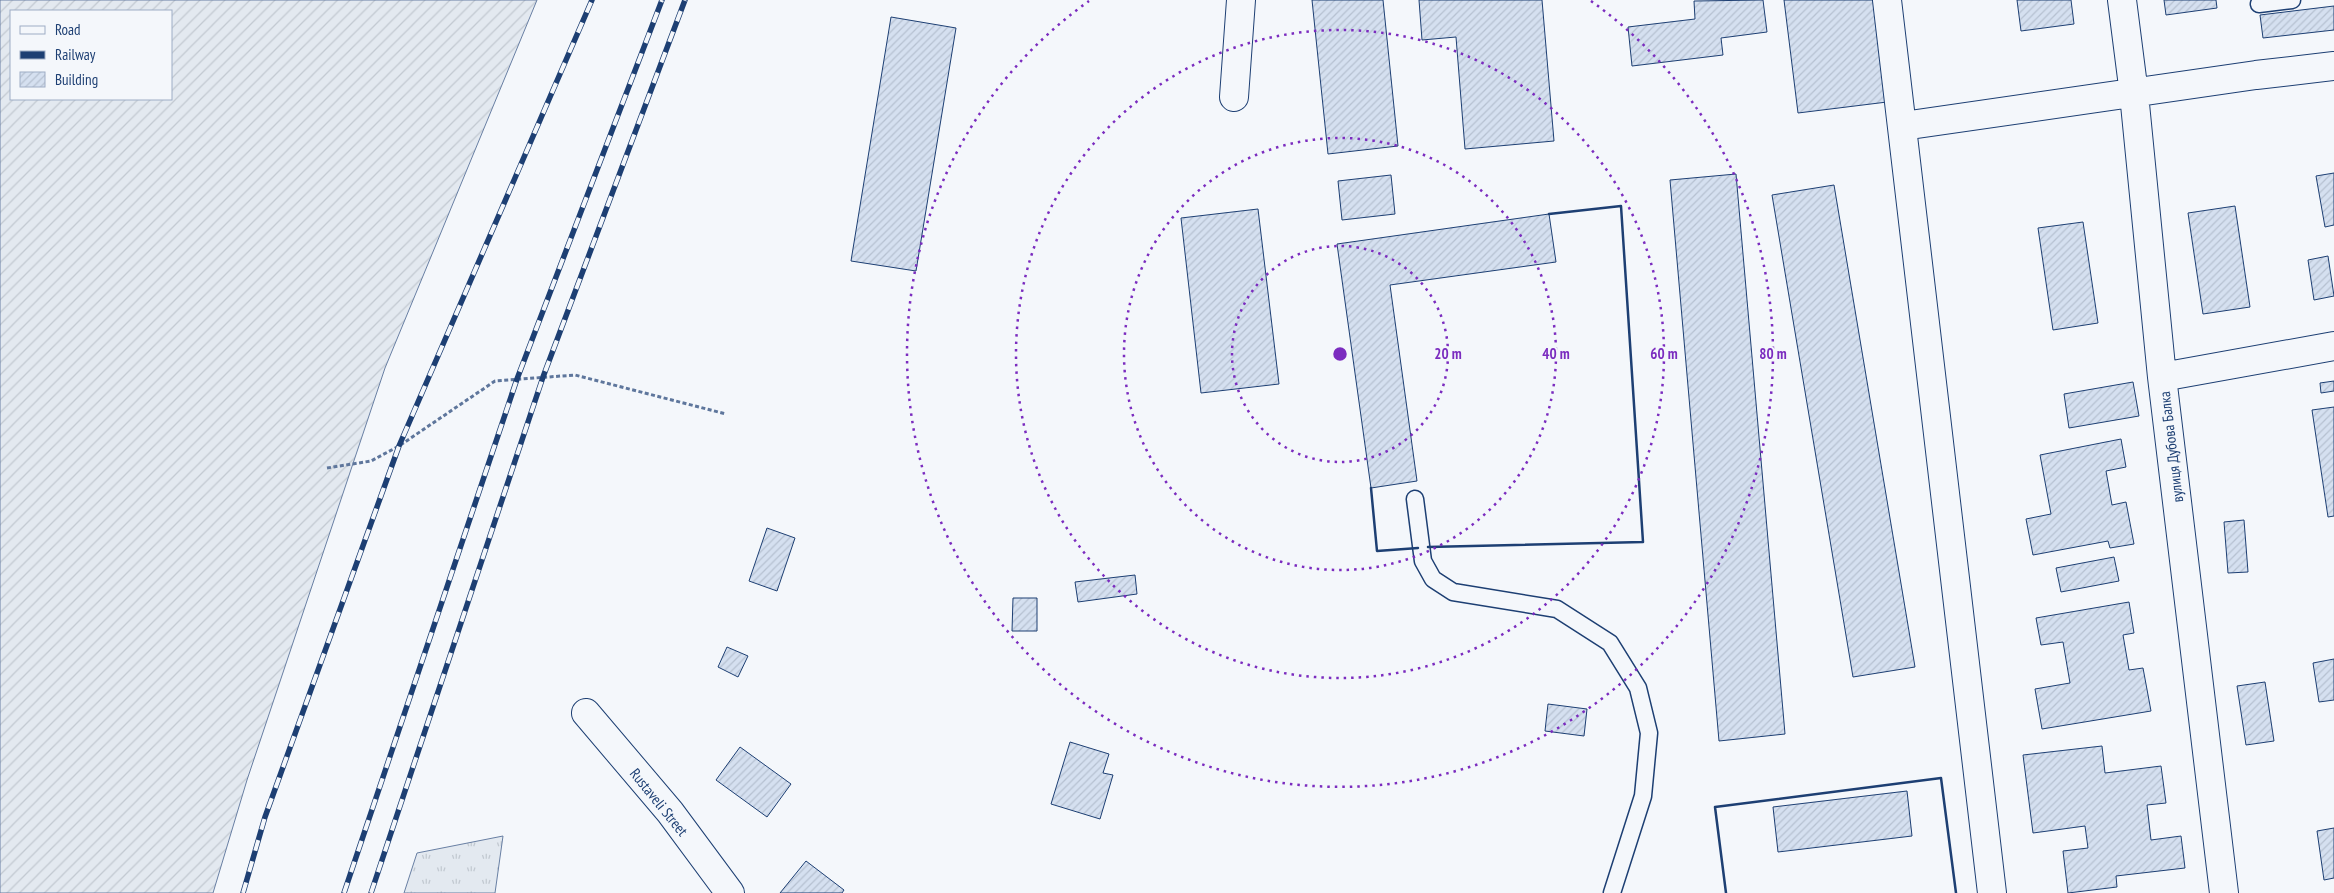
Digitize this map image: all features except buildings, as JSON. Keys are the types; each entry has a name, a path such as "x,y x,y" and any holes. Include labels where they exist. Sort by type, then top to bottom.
{"street":[{"path":"1234,97 1241,0"},
{"path":"1888,0 1992,893"},
{"name":"вулиця Дубова Балка","path":"2122,0 2134,94 2162,377 2224,893"},
{"path":"1903,126 2134,94 2256,74 2334,66"},
{"path":"2162,377 2334,346"},
{"name":"Rustaveli Street","path":"586,713 670,812 730,893"}],"lane":[{"path":"2259,4 2292,0"},
{"path":"1414,499 1423,561 1433,579 1453,592 1557,609 1610,643 1638,688 1649,733 1643,796 1612,893"}],"path":[{"path":"327,468 371,461 399,446 495,381 574,375 726,414"}],"green space":[{"path":"0,0 537,0 385,368 247,780 213,893 0,893"},
{"path":"503,836 495,893 404,893 417,853"}],"railway":[{"path":"243,893 265,817 399,446 592,0"},
{"path":"344,893 517,379 662,0"},
{"path":"371,893 543,377 685,0"}],"wall":[{"path":"1428,547 1643,542 1621,206 1549,214"},
{"path":"1371,488 1377,551 1418,548"},
{"path":"1726,893 1715,807 1941,778 1956,893"}]}
